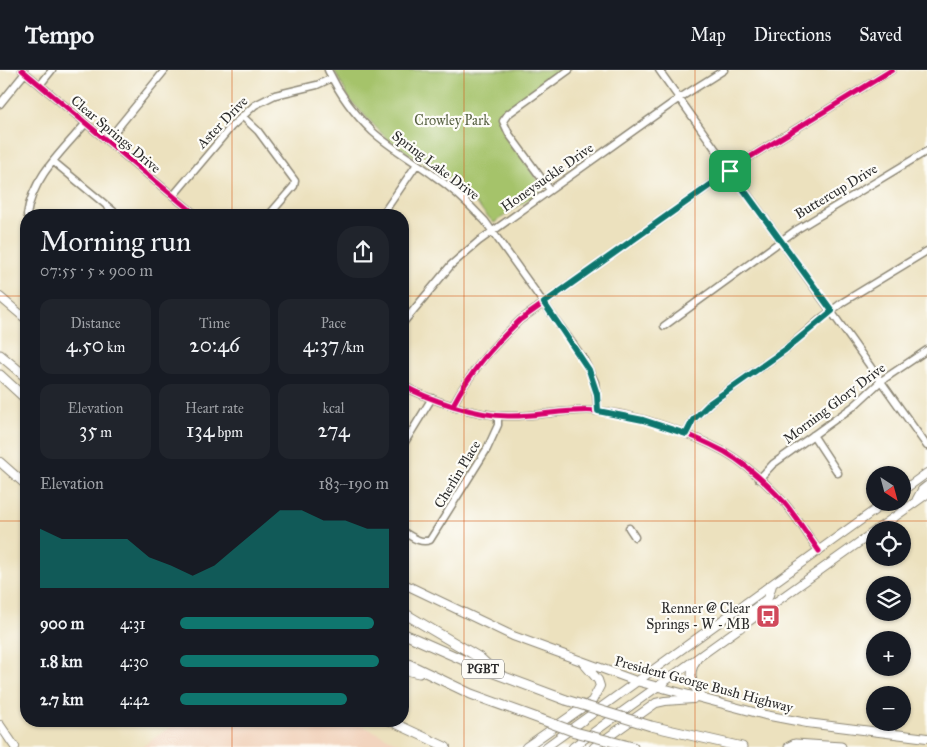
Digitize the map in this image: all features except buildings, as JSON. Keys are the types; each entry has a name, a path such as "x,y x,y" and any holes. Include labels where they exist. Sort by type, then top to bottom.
{"highway":[{"path":"0,355 20,372"},
{"path":"0,375 20,393"},
{"path":"409,616 480,658 499,676"},
{"name":"PGBT","path":"409,636 499,676 566,700 651,726 742,747"},
{"name":"PGBT","path":"409,664 471,694 575,732 629,746"},
{"path":"409,671 433,676"},
{"path":"575,732 609,747"},
{"path":"789,747 795,744 841,747"}],"main road":[{"path":"0,297 20,314"},
{"path":"0,462 20,479"},
{"path":"911,485 927,473"},
{"path":"916,501 922,490 927,486"},
{"path":"888,521 927,494"},
{"path":"546,747 874,511"},
{"path":"573,747 866,537"},
{"path":"819,551 829,564"},
{"path":"740,628 738,622 768,598 772,585"},
{"name":"President George Bush Highway","path":"409,586 513,636 582,663 636,681 765,715 807,724 927,738"},
{"path":"698,658 693,665 691,675 698,693 705,699"},
{"path":"526,747 592,701 600,686 598,680 582,663"},
{"path":"594,747 656,703 682,699 705,699"},
{"path":"0,726 15,747"},
{"path":"403,727 446,747"}],"street":[{"path":"40,85 52,70"},
{"path":"107,141 165,70"},
{"name":"Spring Lake Drive","path":"328,70 354,112 373,132 435,176 468,204 493,231 589,370 596,388 598,411"},
{"path":"550,190 509,134 503,122 508,114 569,70"},
{"path":"659,70 927,446"},
{"name":"Honeysuckle Drive","path":"409,316 451,265 493,231 678,99 724,70"},
{"path":"453,405 473,370 501,338 520,320 750,157 892,70"},
{"path":"0,104 24,72"},
{"name":"Clear Springs Drive","path":"24,72 189,209"},
{"name":"Aster Drive","path":"173,196 242,116 263,100 317,85 332,78"},
{"path":"242,116 258,131 295,181 294,186 274,209"},
{"path":"28,209 32,190 42,175 86,123"},
{"name":"Buttercup Drive","path":"664,326 781,241 927,150"},
{"path":"54,162 111,209"},
{"path":"386,209 417,164"},
{"path":"686,434 693,420 710,403 785,350 832,311 927,251"},
{"name":"Morning Glory Drive","path":"760,479 773,464 854,406 881,381 927,350"},
{"path":"409,389 453,405 498,415 598,411 643,420 686,434 726,453 760,479 784,503 819,551"},
{"path":"409,436 432,398"},
{"name":"Cherlin Place","path":"409,536 419,541 428,542 436,532 487,450 498,425 498,415"},
{"path":"813,435 838,472"},
{"path":"629,528 635,537"}],"shaded area":[{"path":"170,727 365,727 406,747 142,747"}],"green space":[{"name":"Crowley Park","path":"334,70 562,70 502,113 503,128 543,189 494,223 467,194 448,178 388,140 350,100"}],"cycle path":[{"path":"22,70 189,209"},
{"path":"453,405 467,381 483,360 520,320 750,157 892,70"},
{"path":"409,388 439,401 482,413 519,416 587,410 599,411 631,416 680,431 725,452 741,462 788,507 819,551"}],"place":[{"name":"Renner @ Clear Springs - W - MB","path":"768,616"}],"route":[{"path":"730,171 832,311 785,350 705,407 693,420 686,434 643,420 598,411 595,382 583,358 544,303 730,171"}]}
